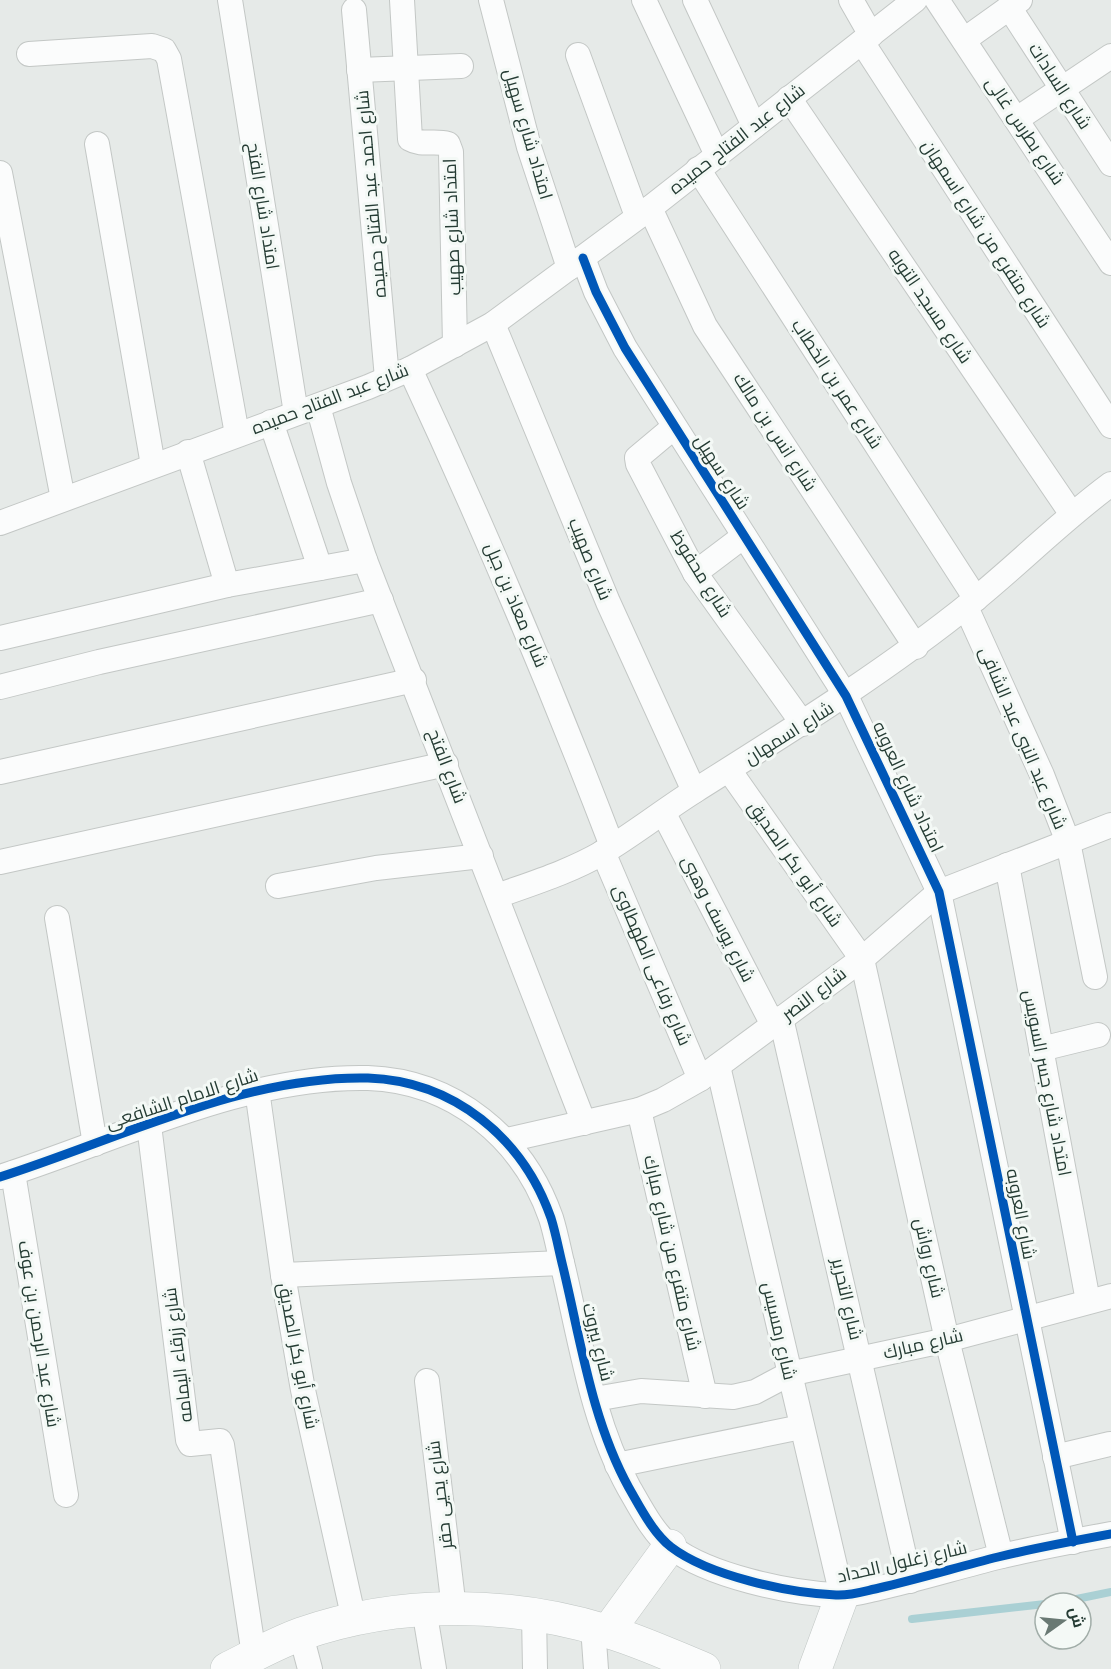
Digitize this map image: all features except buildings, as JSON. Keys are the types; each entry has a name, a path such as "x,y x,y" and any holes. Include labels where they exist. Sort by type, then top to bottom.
{"street":[{"name":"امتداد شارع الفتح","path":"230,0 307,410"},
{"name":"امتداد شارع صهيب","path":"402,0 410,140 418,144 440,142 448,144 451,152 455,345"},
{"name":"امتداد شارع سهيل","path":"491,0 529,147 576,263"},
{"name":"شارع عمر بن الخطاب","path":"644,0 707,161 971,603"},
{"path":"695,0 754,126"},
{"name":"شارع متفرع من شارع اسمهان","path":"851,0 866,38 1111,426"},
{"name":"شارع عبد الفتاح حميده","path":"0,524 188,452 307,410 410,369 493,324 644,212 915,0"},
{"name":"شارع بطرس غالى","path":"937,0 1111,263"},
{"path":"964,40 1014,4"},
{"name":"شارع السادات","path":"1014,4 1062,88 1111,164"},
{"name":"شارع احمد عبد الفتاح حميده","path":"354,10 387,378"},
{"path":"29,54 152,46 164,50 169,59 237,434"},
{"name":"شارع انس بن مالك","path":"578,55 644,212 705,326 916,647"},
{"path":"1017,119 1111,56"},
{"path":"359,70 461,66"},
{"name":"شارع مسجد التوبه","path":"789,98 1071,513"},
{"path":"97,144 153,465"},
{"path":"0,173 63,499"},
{"name":"شارع سهيل","path":"576,263 674,427 846,696"},
{"name":"شارع صهيب","path":"493,324 608,602 694,791"},
{"name":"شارع معاذ بن جبل","path":"410,369 483,528 546,675 607,849"},
{"name":"شارع الفتح","path":"307,410 339,483 365,560 414,680 584,1123"},
{"path":"271,422 320,568"},
{"name":"شارع محفوظ","path":"674,427 637,458 695,573 803,724"},
{"path":"188,452 227,585"},
{"name":"شارع اسمهان","path":"497,896 545,879 607,849 664,814 694,791 846,696 916,647 971,603 1071,513 1111,484"},
{"path":"695,573 744,536"},
{"path":"0,638 227,585 365,560"},
{"path":"0,687 99,662 381,600"},
{"name":"شارع عبد النبى عبد الشافى","path":"971,603 1068,842 1095,977"},
{"path":"0,772 414,680"},
{"name":"امتداد شارع العروبه","path":"846,696 939,892"},
{"path":"0,862 446,764"},
{"name":"شارع أبو بكر الصديق","path":"729,770 862,958"},
{"name":"شارع يوسف وهبى","path":"664,814 777,1022"},
{"name":"شارع النصر","path":"507,1140 639,1110 709,1072 862,958 939,892 1111,825"},
{"name":"شارع رفاعى الطهطاوى","path":"607,849 709,1072"},
{"path":"278,886 376,868 481,856"},
{"name":"امتداد شارع جسر السويس","path":"1007,865 1041,1049 1100,1299"},
{"name":"شارع العروبه","path":"939,892 1073,1542"},
{"path":"57,918 95,1144"},
{"name":"شارع رواش","path":"862,958 947,1340 1001,1556"},
{"name":"شارع التحرير","path":"777,1022 861,1358 910,1581"},
{"path":"1041,1049 1098,1035"},
{"name":"شارع رمسيس","path":"709,1072 789,1374 842,1596"},
{"name":"شارع الامام الشافعى","path":"6,1175 257,1090 338,1079 370,1078 413,1084 448,1097 479,1115 507,1140"},
{"name":"شارع أبو بكر الصديق","path":"257,1090 283,1275 303,1390 354,1620"},
{"name":"شارع متفرع من شارع مبارك","path":"639,1110 705,1396"},
{"name":"شارع زرقاء اليمامه","path":"149,1125 188,1440 190,1444 215,1440 222,1445 240,1662"},
{"name":"شارع بيروت","path":"507,1140 537,1187 551,1219 602,1430 617,1465 642,1511 670,1546"},
{"name":"شارع عبد الرحمن بن عوف","path":"6,1175 66,1495"},
{"path":"283,1275 562,1263"},
{"name":"شارع مبارك","path":"595,1399 641,1391 733,1397 755,1392 789,1374 947,1340 1025,1317 1100,1299"},
{"name":"شارع يحيى حقر","path":"427,1382 439,1609"},
{"path":"617,1465 801,1427"},
{"path":"1055,1457 1110,1444"},
{"name":"شارع زغلول الحداد","path":"670,1546 710,1567 752,1582 795,1592 842,1596 910,1581 1001,1556 1111,1534"},
{"path":"596,1669 601,1629 670,1546"},
{"path":"815,1669 842,1596"},
{"path":"240,1662 301,1635 354,1620 439,1609 534,1614 601,1629 704,1669"},
{"path":"434,1669 439,1609"},
{"path":"534,1614 535,1669"},
{"path":"301,1635 310,1669"}],"waterway":[{"path":"1093,1596 1111,1592"},
{"path":"912,1619 1033,1605"}],"cycle path":[{"path":"583,258 596,292 625,348 846,696 939,892 1073,1542"},
{"path":"0,1177 181,1112 275,1087 321,1080 368,1078 399,1082 429,1090 481,1119 503,1139 523,1163 539,1189 553,1224 589,1380 606,1436 616,1462 642,1511 658,1535 671,1547 706,1566 750,1581 796,1591 841,1595 858,1593 1012,1554 1111,1534"}]}
